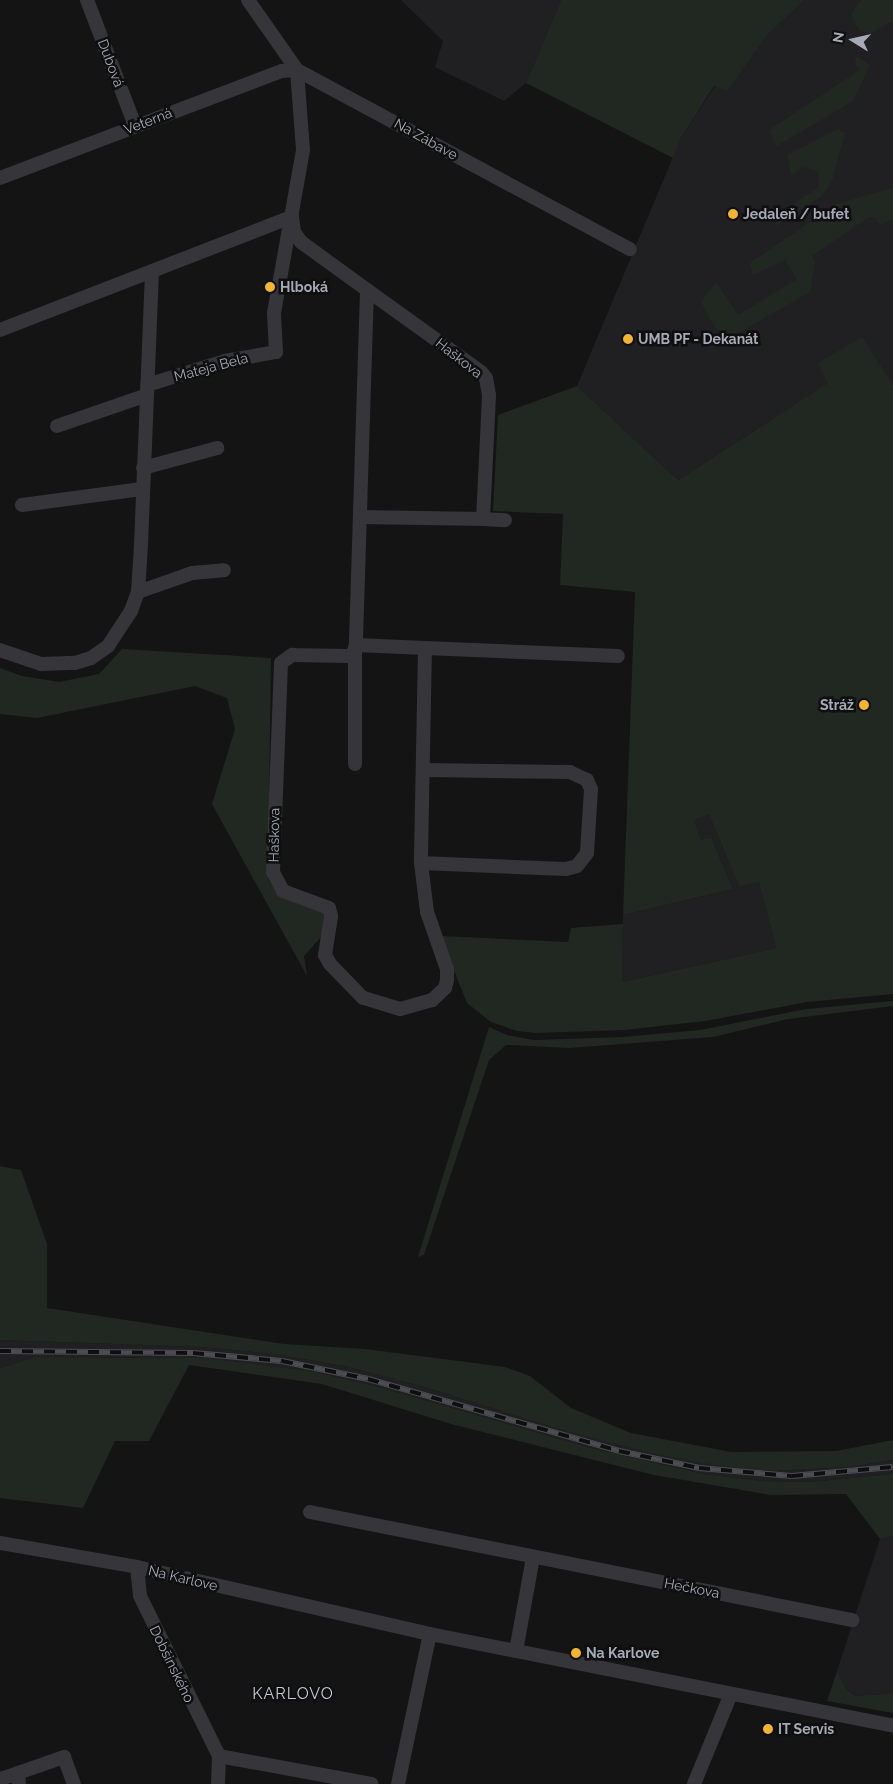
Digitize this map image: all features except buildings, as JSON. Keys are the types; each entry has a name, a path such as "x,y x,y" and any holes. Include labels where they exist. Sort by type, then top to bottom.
{"street":[{"name":"Dubová","path":"87,0 135,126"},
{"name":"Na Zábave","path":"248,0 297,70 630,249"},
{"name":"Veterná","path":"0,178 282,71 297,70"},
{"path":"0,330 292,218 303,150 297,70"},
{"name":"Haškova","path":"292,218 294,232 301,242 486,378 489,395 483,519"},
{"name":"Mateja Bela","path":"57,426 225,360 276,352 274,313 292,218"},
{"path":"0,650 20,659 58,665 90,658 108,646 122,630 138,592 152,272"},
{"path":"355,764 356,647 367,290"},
{"path":"143,468 217,448"},
{"path":"22,505 142,490"},
{"path":"360,517 505,520"},
{"path":"138,592 192,573 224,570"},
{"name":"Haškova","path":"425,648 425,770 420,863 427,912 447,969 445,988 432,1000 400,1009 374,1004 363,998 330,964 325,955 332,916 329,908 283,891 273,872 281,663 292,655 347,656 356,647 425,648 618,656"},
{"path":"420,863 566,869 577,866 588,853 590,798 587,780 570,772 425,770"},
{"name":"Hečkova","path":"310,1512 852,1620"},
{"name":"Na Karlove","path":"0,1543 137,1567 430,1634 893,1726"},
{"path":"516,1652 532,1556"},
{"name":"Dobšinského","path":"137,1567 140,1596 219,1756 218,1784"},
{"path":"398,1784 430,1634"},
{"path":"694,1784 731,1694"},
{"path":"219,1756 371,1784"},
{"path":"0,1779 19,1778 64,1757 74,1784"}],"shaded area":[{"path":"401,0 561,0 526,83 504,101 435,67 443,41"},
{"path":"561,0 804,0 767,35 727,91 714,86 681,138 673,158 526,83"},
{"path":"771,0 893,0 893,385 872,355 678,480 577,386 681,138"},
{"path":"861,0 893,0 893,20 871,34 860,31 851,15"},
{"path":"857,57 870,65 853,101 777,146 769,130 860,70 854,61"},
{"path":"838,129 845,133 832,181 822,196 776,226 774,215 818,188 819,172 805,167 791,175 787,155"},
{"path":"893,188 893,219 880,225 875,217 869,217 812,256 815,262 810,292 728,339 715,328 701,302 716,282 738,315 797,279 785,260 753,275 750,263 836,204"},
{"path":"862,337 893,385 893,994 807,1002 705,1021 624,1030 536,1033 517,1031 491,1022 467,1003 440,936 568,942 571,928 623,924 622,982 776,948 759,882 739,886 709,814 694,820 701,840 711,837 733,889 623,915 635,592 560,585 563,514 493,511 498,415 577,386 678,480 828,383 818,363"},
{"path":"122,649 271,658 268,879 276,892 321,909 326,921 322,936 304,956 307,976 212,804 235,729 227,698 195,686 37,718 0,714 0,668 22,676 59,682 99,674"},
{"path":"709,813 723,848 759,882 776,948 622,982 623,915 733,889 711,837 701,840 693,819"},
{"path":"893,1001 893,1006 788,1019 713,1037 569,1048 506,1045 489,1060 424,1255 418,1257 489,1027 507,1035 534,1040 623,1037 700,1030 806,1009"},
{"path":"0,1166 21,1170 47,1244 47,1308 284,1344 365,1349 505,1367 530,1376 571,1408 631,1433 731,1452 836,1451 893,1440 893,1460 849,1467 772,1471 714,1465 651,1453 562,1430 421,1386 344,1366 275,1354 201,1347 0,1340"},
{"path":"0,1340 201,1347 275,1354 344,1366 421,1386 562,1430 772,1471 849,1467 893,1460 893,1474 810,1482 761,1481 703,1474 587,1447 383,1388 316,1372 131,1357 37,1357 0,1368"},
{"path":"36,1357 203,1358 316,1372 383,1388 587,1447 703,1474 761,1481 810,1482 893,1474 893,1536 880,1539 846,1494 771,1495 654,1475 451,1424 322,1384 189,1365 149,1441 115,1441 83,1508 0,1498 0,1368"},
{"path":"893,1536 893,1693 856,1696 847,1690 837,1671 880,1539"},
{"path":"837,1671 847,1690 856,1696 893,1693 893,1713 827,1701"}],"railway":[{"path":"0,1351 193,1353 282,1361 368,1379 619,1451 699,1468 792,1476 893,1467"}],"place":[{"name":"Jedaleň / bufet","path":"733,214"},
{"name":"Hlboká","path":"270,287"},
{"name":"UMB PF - Dekanát","path":"628,339"},
{"name":"Stráž","path":"864,705"},
{"name":"Na Karlove","path":"576,1653"},
{"name":"IT Servis","path":"768,1729"}],"district":[{"name":"KARLOVO","path":"293,1694"}]}
